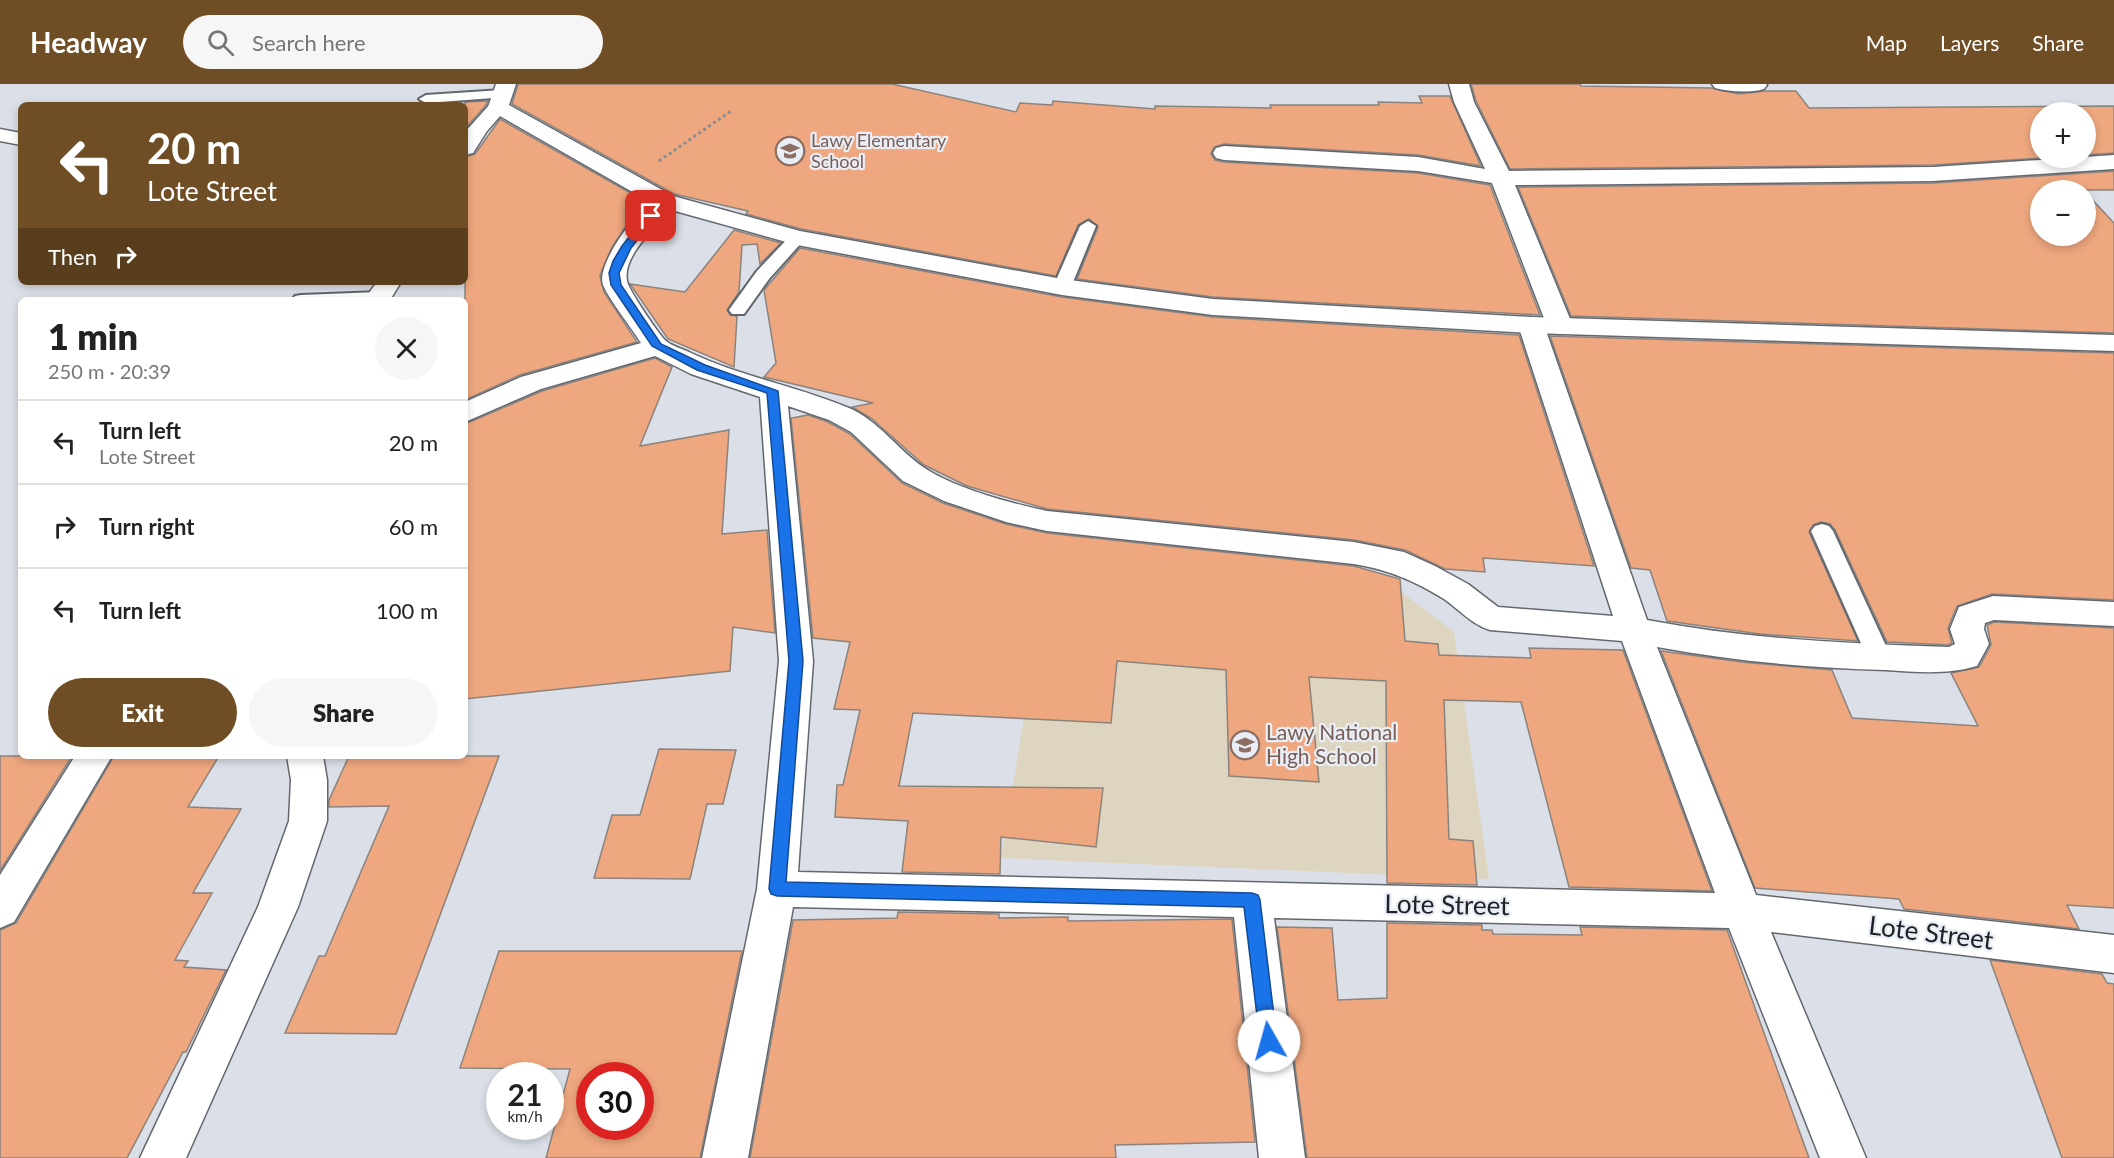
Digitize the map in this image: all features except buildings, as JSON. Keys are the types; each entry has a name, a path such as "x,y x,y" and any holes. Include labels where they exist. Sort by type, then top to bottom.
{"street":[{"path":"1459,84 1464,102 1501,178 1634,630 1742,911 1843,1158"},
{"path":"1722,84 1756,85"},
{"path":"468,143 502,95 621,177 665,201 797,238 1062,287 1213,308 1545,325 2114,343"},
{"path":"0,135 18,138"},
{"path":"1224,153 1418,164 1501,178 1934,174 2114,162"},
{"path":"665,201 637,232 618,261 614,273 616,285 657,346 701,368 839,414 870,433 913,474 955,494 1006,512 1047,521 1342,552 1393,560 1457,592 1490,618 1634,630 1697,641 1880,659 1949,660 1965,657 1972,644 1966,629 1971,615 1993,608 2114,614"},
{"path":"468,411 531,382 657,346"},
{"path":"725,1158 777,889 796,661 773,391"},
{"path":"0,910 92,759"},
{"path":"163,1158 278,907 308,821 309,780 305,759"},
{"name":"Lote Street","path":"777,889 1742,911 2114,954"},
{"path":"1252,900 1282,1158"}],"lane":[{"path":"426,99 502,95"},
{"path":"1062,287 1088,226"},
{"path":"738,310 763,275 797,238"},
{"path":"336,297 382,293"},
{"path":"1822,531 1880,659"}],"path":[{"path":"621,177 646,171 731,111"}],"shaded area":[{"name":"Lawy National High School","path":"1052,546 1393,586 1454,632 1489,879 1001,858"}],"place":[{"name":"Lawy Elementary School","path":"790,151"},
{"name":"Lawy National High School","path":"1245,745"}],"route":[{"path":"651,216 627,246 614,273 616,285 657,346 701,368 773,391 796,661 777,889 1252,900 1269,1041"}]}
